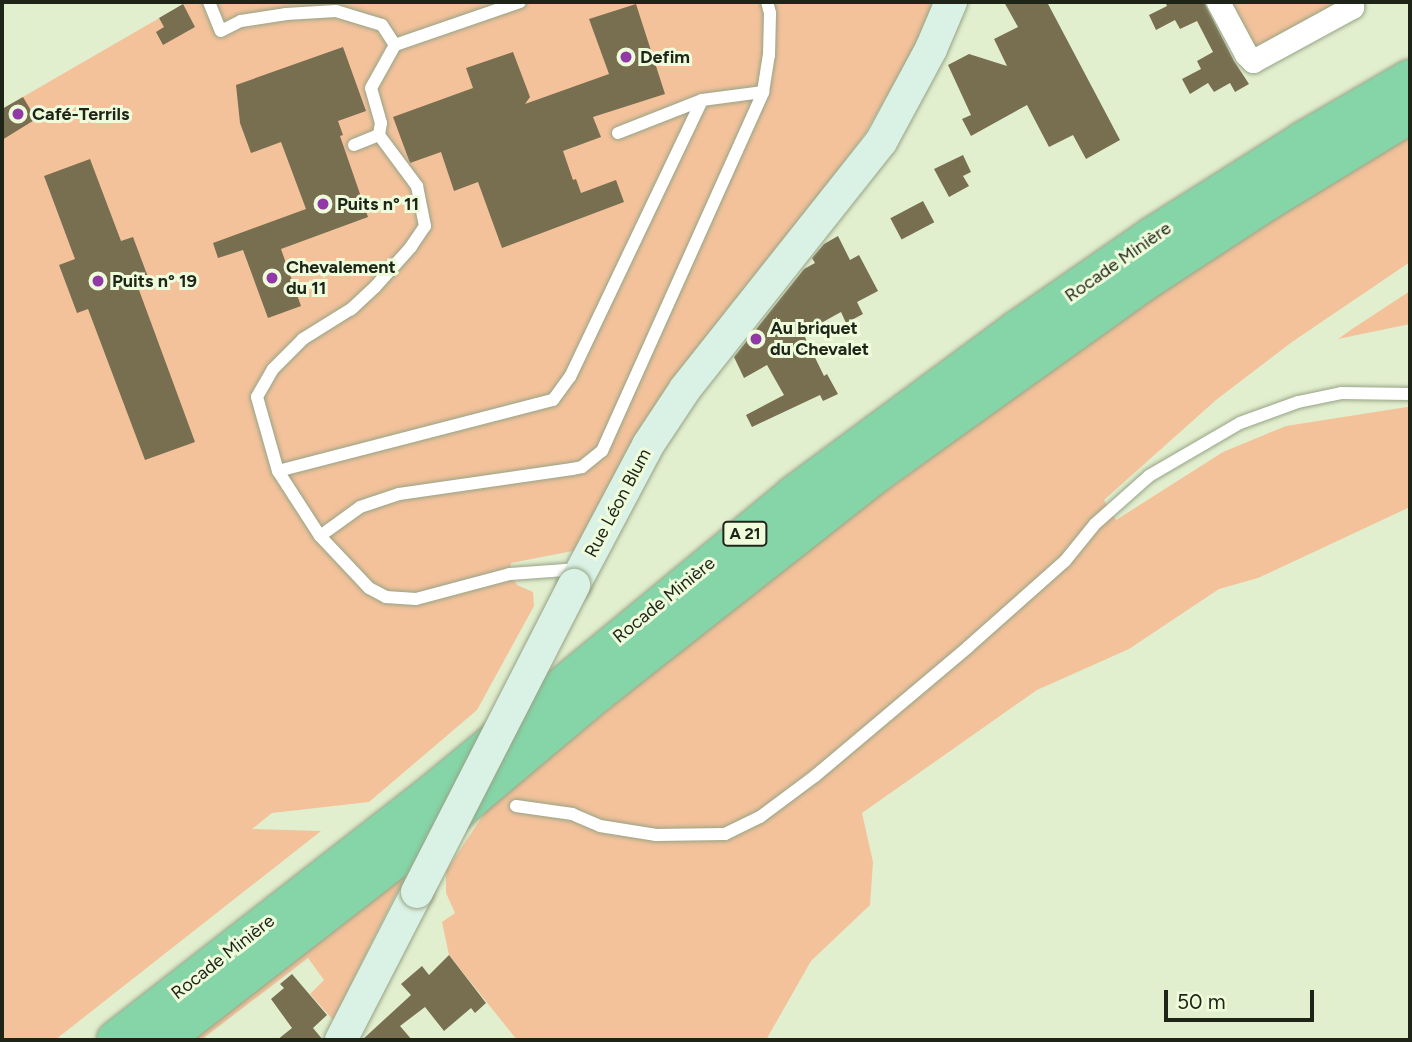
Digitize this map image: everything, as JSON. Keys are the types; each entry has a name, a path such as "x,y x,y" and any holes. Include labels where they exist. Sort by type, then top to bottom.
{"highway":[{"name":"Rocade Minière","path":"116,1040 433,793 793,495 1017,331 1153,236 1303,141 1410,79"},
{"name":"Rocade Minière","path":"162,1040 452,815 597,693 887,465 1142,283 1266,202 1410,114"}],"street":[{"name":"Rue Léon Blum","path":"341,1040 648,445 685,389 881,142 932,48 951,2"},
{"path":"1218,2 1246,54 1253,61 1352,6 1352,2"}],"lane":[{"path":"209,2 221,31 241,21 286,13 336,11 382,25 394,45"},
{"path":"520,2 394,45 371,88 381,123 379,135 417,186 425,226 411,247 375,287 351,309 303,339 273,369 257,397 278,471 320,536 369,588 386,597 416,599 510,574 578,577"},
{"path":"320,536 360,507 399,494 582,467 602,450 763,92 769,55 770,13 767,2"},
{"path":"618,133 702,100 763,92"},
{"path":"278,471 553,401 570,377 702,100"},
{"path":"354,145 379,135"},
{"path":"516,806 572,814 600,826 656,835 725,834 760,817 815,776 968,648 1065,561 1095,524 1149,476 1240,423 1298,402 1341,393 1410,394"}],"shaded area":[{"path":"187,2 933,2 916,45 865,134 712,336 583,549 511,563 510,574 517,585 533,592 534,606 477,710 369,802 272,813 252,829 321,831 55,1040 2,1040 2,109"},
{"path":"1230,2 1340,2 1263,46 1253,45"},
{"path":"1410,133 1410,262 1292,342 1216,400 1104,500 1116,520 1223,452 1286,426 1410,407 1410,507 1258,578 1219,589 1129,649 1037,690 862,813 873,862 870,905 811,961 766,1040 517,1040 449,955 442,922 455,913 446,893 446,871 488,808 789,561 1209,256"},
{"path":"1410,291 1410,324 1338,339 1352,329"},
{"path":"410,866 333,1020 310,994 324,980 308,958 201,1040 190,1040"}],"building":[{"path":"1004,2 1047,2 1120,140 1086,159 1073,135 1049,147 1027,105 971,136 962,119 971,115 948,65 969,54 1007,66 994,39 1018,27"},
{"path":"1165,2 1204,2 1249,84 1235,92 1230,83 1214,92 1208,83 1190,94 1182,79 1201,69 1197,61 1213,52 1197,21 1180,29 1175,20 1156,30 1149,15 1167,6"},
{"path":"183,4 195,27 163,45 156,32 164,27 159,18"},
{"path":"636,4 665,94 593,117 601,137 563,151 573,180 576,179 581,193 616,180 624,202 502,248 478,182 454,191 441,152 410,163 393,117 473,88 466,68 513,52 530,97 525,104 609,74 589,19"},
{"path":"343,47 366,111 338,121 343,135 340,136 368,217 281,249 301,306 268,318 243,250 218,258 213,243 306,209 281,142 251,153 240,123 236,85"},
{"name":"Café-Terrils","path":"23,97 36,119 2,140 2,109"},
{"path":"963,155 971,172 963,176 969,186 949,197 934,169"},
{"path":"90,159 121,241 133,237 151,285 139,290 195,442 145,460 88,309 77,313 59,265 75,259 44,176"},
{"path":"923,201 934,222 902,240 890,218"},
{"path":"838,236 850,260 859,255 878,291 857,302 863,314 846,323 841,312 803,333 824,376 827,374 838,394 823,401 820,395 752,427 746,415 784,395 767,365 744,378 734,357 804,269 815,263 812,258 824,244"},
{"path":"449,955 486,1003 475,1013 471,1008 444,1031 425,1007 400,1026 412,1040 362,1040 411,995 401,984 422,966 429,975"},
{"path":"292,974 327,1015 313,1028 323,1040 277,1040 292,1028 271,999 284,988 280,984"}],"place":[{"name":"Defim","path":"626,57"},
{"name":"Café-Terrils","path":"18,114"},
{"name":"Puits n° 11","path":"323,204"},
{"name":"Chevalement du 11","path":"272,278"},
{"name":"Puits n° 19","path":"98,281"},
{"name":"Au briquet du Chevalet","path":"756,339"}]}
